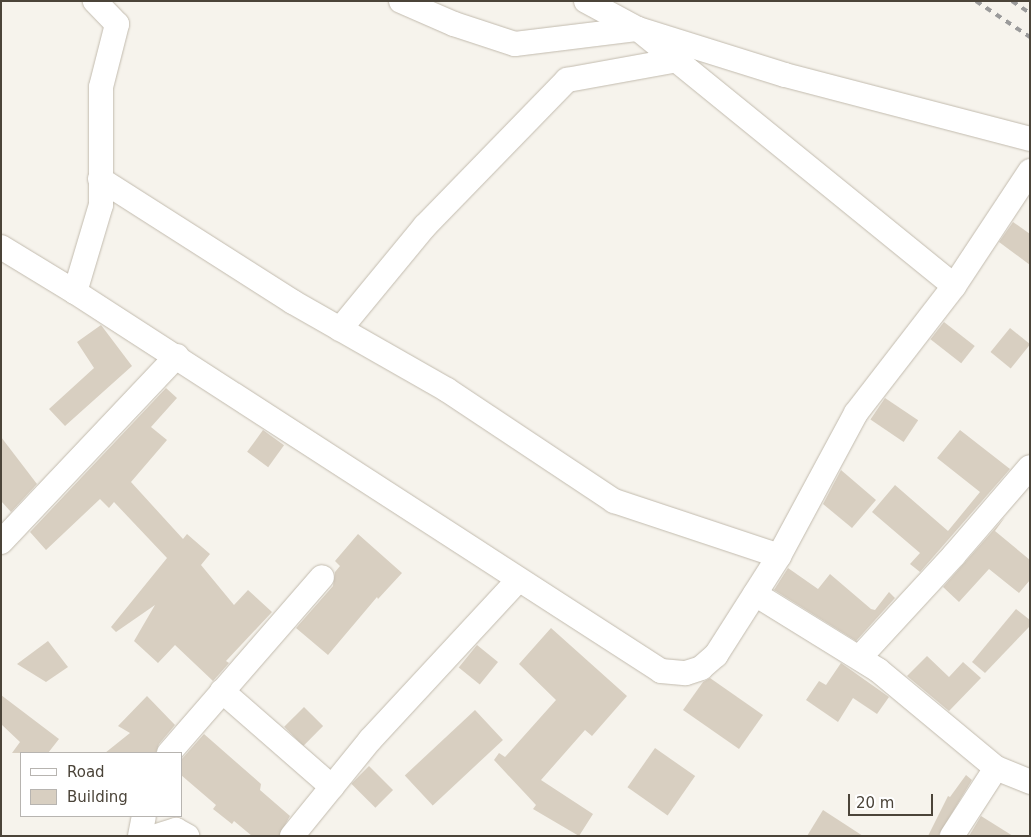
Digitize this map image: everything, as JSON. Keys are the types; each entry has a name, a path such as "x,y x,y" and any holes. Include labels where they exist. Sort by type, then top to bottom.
{"street":[{"path":"74,292 101,204 101,87 117,24 94,1"},
{"path":"401,1 454,24 515,44 638,29 784,75 1030,139"},
{"path":"586,1 638,29 954,286"},
{"path":"340,329 425,226 567,80 677,60"},
{"path":"1,247 178,356 518,580 661,671 686,672 701,668 716,655 779,556 856,413 954,286 1030,172"},
{"path":"100,179 340,329 447,390 614,501 779,556"},
{"path":"1,542 178,356"},
{"path":"860,657 954,555 1030,467"},
{"path":"170,752 322,577"},
{"path":"292,836 370,740 518,580"},
{"path":"755,594 860,657 996,768 1030,782"},
{"path":"222,691 332,787"},
{"path":"952,836 996,768"},
{"path":"140,836 144,817"},
{"path":"157,836 176,830 187,836"}],"building":[{"path":"1013,222 1030,234 1030,265 999,242"},
{"path":"944,322 975,346 961,363 930,339"},
{"path":"101,325 132,366 65,426 49,409 94,368 77,342"},
{"path":"1010,328 1030,344 1011,368 990,352"},
{"path":"166,388 177,398 151,427 167,440 131,482 183,539 187,534 210,554 201,565 234,605 248,590 272,612 226,661 229,663 213,681 175,645 158,663 134,641 155,605 116,632 111,627 167,558 114,502 109,508 100,499 46,550 30,532"},
{"path":"885,398 918,420 904,442 870,420"},
{"path":"263,430 284,445 268,467 247,452"},
{"path":"960,430 1010,469 920,572 910,564 920,553 872,512 895,485 948,531 980,492 937,458"},
{"path":"1,437 37,484 11,512 1,501"},
{"path":"841,470 876,500 852,528 823,504"},
{"path":"1005,517 995,531 1030,560 1030,580 1019,593 989,569 959,602 943,587"},
{"path":"358,534 402,573 378,599 377,597 328,655 296,628 333,586 335,572 340,566 335,561"},
{"path":"788,568 818,589 830,574 871,609 875,610 889,592 895,598 856,641 774,590"},
{"path":"1016,609 1030,620 1030,626 985,673 972,662"},
{"path":"551,628 627,696 592,736 585,730 541,780 593,814 579,836 533,809 536,805 494,760 499,753 505,757 556,700 519,664"},
{"path":"48,641 68,667 46,682 17,664"},
{"path":"477,645 498,662 480,685 459,668"},
{"path":"927,656 949,677 963,662 981,678 949,711 907,676"},
{"path":"841,663 889,697 877,714 853,698 838,722 806,700 819,681 826,685"},
{"path":"710,678 763,715 739,749 683,710 703,682"},
{"path":"1,695 59,739 49,752 12,753 20,742 1,724"},
{"path":"147,696 175,725 159,744 156,752 106,752 130,733 118,726"},
{"path":"304,707 323,726 303,746 284,727"},
{"path":"475,710 503,740 433,805 405,775"},
{"path":"204,734 261,784 260,790 290,816 279,836 252,836 234,821 232,824 213,809 216,805 182,776 182,759"},
{"path":"655,748 695,776 668,815 627,787"},
{"path":"369,766 393,790 375,808 351,784"},
{"path":"966,775 972,780 938,836 928,836 948,796 950,797"},
{"path":"823,810 863,836 807,836"},
{"path":"981,816 1013,836 969,836"}],"railway":[{"path":"976,1 1030,37"},
{"path":"1012,1 1030,13"}]}
